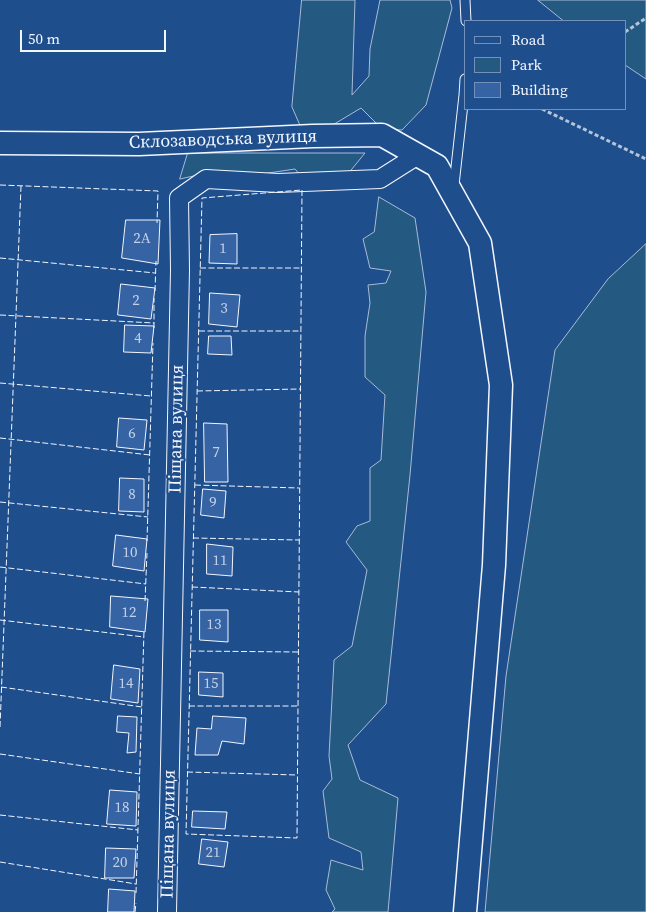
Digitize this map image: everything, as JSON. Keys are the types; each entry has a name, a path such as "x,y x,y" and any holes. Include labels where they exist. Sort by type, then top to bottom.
{"street":[{"name":"Склозаводська вулиця","path":"0,143 139,144 382,135 437,166 453,194"},
{"name":"Піщана вулиця","path":"167,912 180,280 179,198 206,178 278,183 380,179 418,155"},
{"path":"453,194 480,243 501,385 494,565 465,912"}],"lane":[{"path":"465,0 466,20"},
{"path":"453,194 463,104"}],"path":[{"path":"626,31 646,18"},
{"path":"544,110 646,159"}],"green space":[{"path":"302,0 355,0 352,95 369,76 370,49 380,0 450,0 452,8 426,105 402,130 382,129 361,108 331,126 302,130 292,107"},
{"path":"538,0 646,0 646,79 626,66 626,20 563,20"},
{"path":"188,153 365,153 343,180 301,176 295,169 242,177 198,175 180,179"},
{"path":"379,197 415,218 426,292 410,475 386,704 348,745 360,780 398,798 388,912 332,912 335,909 326,890 331,860 363,870 361,852 329,838 323,791 332,779 329,756 334,660 352,646 367,570 346,542 357,526 370,521 370,468 381,460 385,395 365,377 365,336 370,303 368,285 386,283 391,271 370,268 363,239 374,232"},
{"path":"646,244 646,912 485,912 506,676 555,350 608,279"}],"building":[{"path":"126,220 160,220 158,264 122,258"},
{"path":"237,234 237,264 209,263 210,235"},
{"path":"121,284 155,288 151,319 118,315"},
{"path":"210,293 240,295 237,327 209,324"},
{"path":"125,325 154,326 151,353 124,352"},
{"path":"209,336 231,336 232,355 208,354"},
{"path":"119,418 147,420 144,450 117,447"},
{"path":"204,423 227,424 228,482 205,482"},
{"path":"120,478 144,479 144,512 119,511"},
{"path":"203,489 226,491 224,518 201,515"},
{"path":"116,535 147,539 144,571 113,566"},
{"path":"207,544 233,547 232,576 207,574"},
{"path":"111,596 148,599 145,632 110,627"},
{"path":"200,610 228,610 228,642 200,640"},
{"path":"114,665 140,669 138,703 111,699"},
{"path":"199,672 223,673 223,697 199,695"},
{"path":"118,716 137,717 136,752 127,753 129,733 117,732"},
{"path":"213,716 246,718 244,744 222,741 218,755 195,755 197,728 211,729"},
{"path":"110,790 137,792 136,826 107,824"},
{"path":"193,811 227,812 225,829 192,827"},
{"path":"202,839 228,842 224,867 199,864"},
{"path":"106,848 136,849 134,878 105,878"},
{"path":"109,889 135,891 134,912 108,912"}],"fence":[{"path":"0,185 158,191 157,223"},
{"path":"0,727 21,186"},
{"path":"302,190 297,838 186,834 202,198 302,190"},
{"path":"0,258 155,273"},
{"path":"155,291 156,261"},
{"path":"200,268 301,268"},
{"path":"154,298 154,328"},
{"path":"0,315 154,323"},
{"path":"199,331 301,331"},
{"path":"147,541 153,343"},
{"path":"0,383 151,396"},
{"path":"197,391 300,389"},
{"path":"0,438 150,455"},
{"path":"195,485 299,488"},
{"path":"0,502 148,517"},
{"path":"193,538 299,540"},
{"path":"145,601 147,553"},
{"path":"0,567 146,584"},
{"path":"192,587 299,592"},
{"path":"0,620 144,637"},
{"path":"136,893 144,631"},
{"path":"190,651 298,652"},
{"path":"1,687 142,707"},
{"path":"189,706 298,706"},
{"path":"0,754 140,774"},
{"path":"187,772 297,775"},
{"path":"0,815 138,830"},
{"path":"0,862 136,884"},
{"path":"135,912 136,903"}]}
